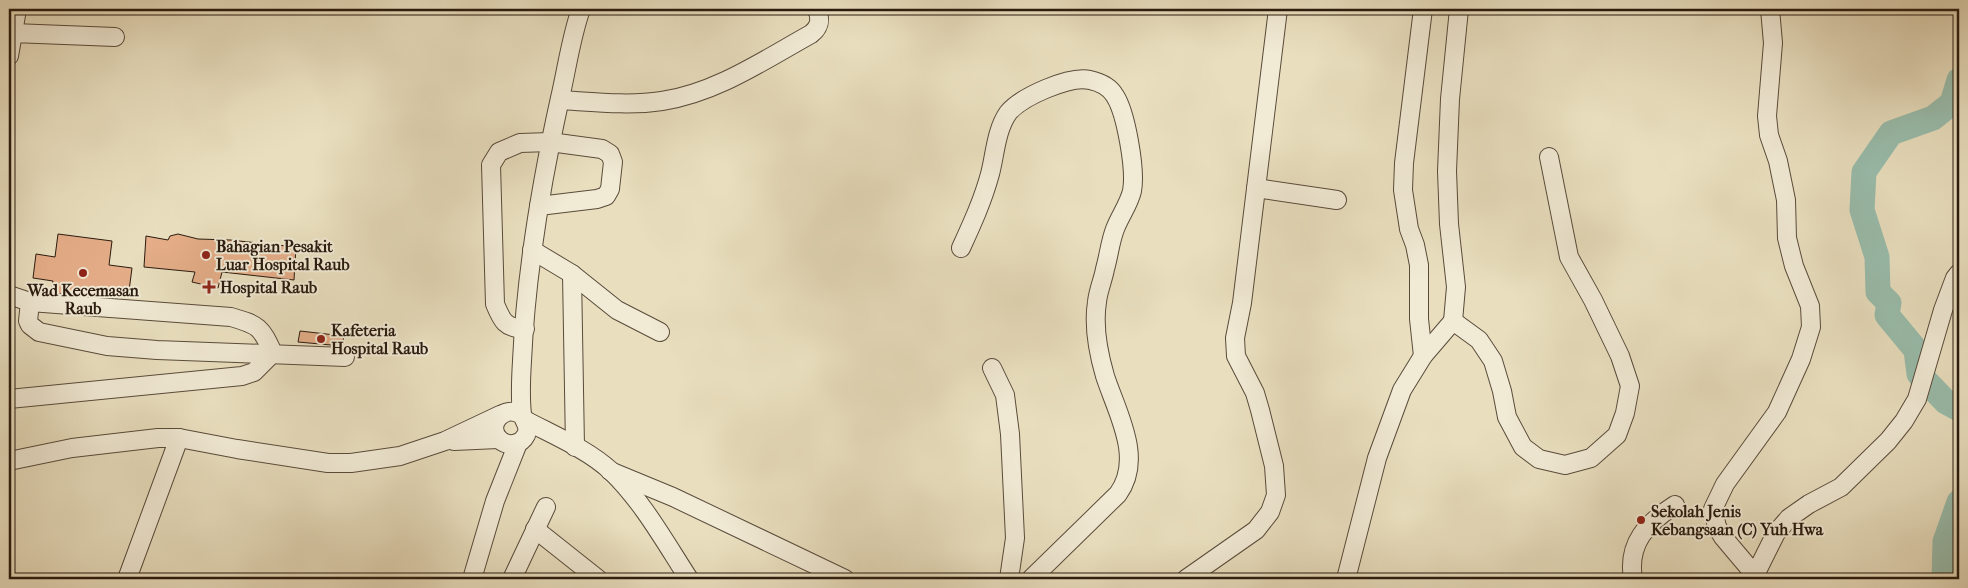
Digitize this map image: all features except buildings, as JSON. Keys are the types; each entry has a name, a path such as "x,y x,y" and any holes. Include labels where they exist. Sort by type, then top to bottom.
{"street":[{"path":"9,56 17,9"},
{"path":"472,579 510,441 527,429 524,418 522,361 532,250 550,142 581,9"},
{"path":"560,100 626,104 663,101 700,91 727,80 811,34 819,25 817,9"},
{"path":"1186,579 1256,530 1270,512 1276,495 1274,466 1255,393 1236,356 1234,347 1278,9"},
{"path":"1423,9 1404,163 1403,190 1409,229 1419,265 1418,319 1423,356"},
{"path":"1346,579 1377,458 1402,390 1423,356 1453,321 1456,287 1449,224 1446,171 1450,100 1459,9"},
{"path":"1770,9 1773,43 1767,116 1768,126 1786,200 1786,238 1794,266 1810,306 1811,327 1801,359 1777,412 1725,484 1713,509 1717,528 1722,537 1756,577 1772,540 1789,518 1841,486 1888,441 1904,421 1917,399 1932,354 1943,310 1955,278 1959,273"},
{"path":"13,33 115,37"},
{"path":"961,248 981,204 1001,129 1008,114 1018,104 1031,97 1053,86 1075,80 1088,79 1101,83 1110,90 1121,110 1132,158 1134,178 1131,193 1110,243 1097,299 1094,328 1105,376 1119,411 1130,459 1123,487 1118,494 1031,579"},
{"path":"525,329 511,327 501,318 495,304 492,165 495,155 508,147 520,143 550,142 602,149 610,154 613,162 610,189 606,196 597,199 539,206"},
{"path":"1453,321 1479,340 1493,361 1502,391 1506,417 1523,447 1539,459 1565,466 1591,458 1617,435 1625,413 1630,386 1620,356 1593,300 1569,258 1549,157"},
{"path":"1256,188 1336,200"},
{"path":"532,250 572,274 617,310 660,332"},
{"path":"572,274 574,447"},
{"path":"9,295 30,302 231,317 257,326 264,332 273,353"},
{"path":"30,302 28,322 39,332 107,346 157,350 345,357"},
{"path":"9,399 242,376 254,372 273,353"},
{"path":"510,441 494,430 496,420 502,414 522,361"},
{"path":"992,368 1005,396 1010,434 1015,538 1009,579"},
{"path":"9,461 72,448 158,438 179,438 328,463 351,463 400,456 445,442 502,414 514,412 574,447 610,471 674,497 845,579"},
{"path":"127,579 179,438"},
{"path":"445,442 510,441 574,447"},
{"path":"610,471 641,504 689,579"},
{"path":"1633,579 1632,555 1638,542 1654,519 1675,504"},
{"path":"512,579 546,507"},
{"path":"536,529 598,579"}],"waterway":[{"path":"1959,80 1952,103 1933,118 1891,133 1864,172 1862,210 1877,257 1878,292 1889,303 1887,315 1916,350 1919,374 1946,402 1959,409"},
{"path":"1944,579 1945,542 1959,502"}],"place":[{"name":"Bahagian Pesakit Luar Hospital Raub","path":"206,255"},
{"name":"Wad Kecemasan Raub","path":"83,273"},
{"name":"Hospital Raub","path":"209,287"},
{"name":"Kafeteria Hospital Raub","path":"321,339"},
{"name":"Sekolah Jenis Kebangsaan (C) Yuh Hwa","path":"1641,520"}]}
